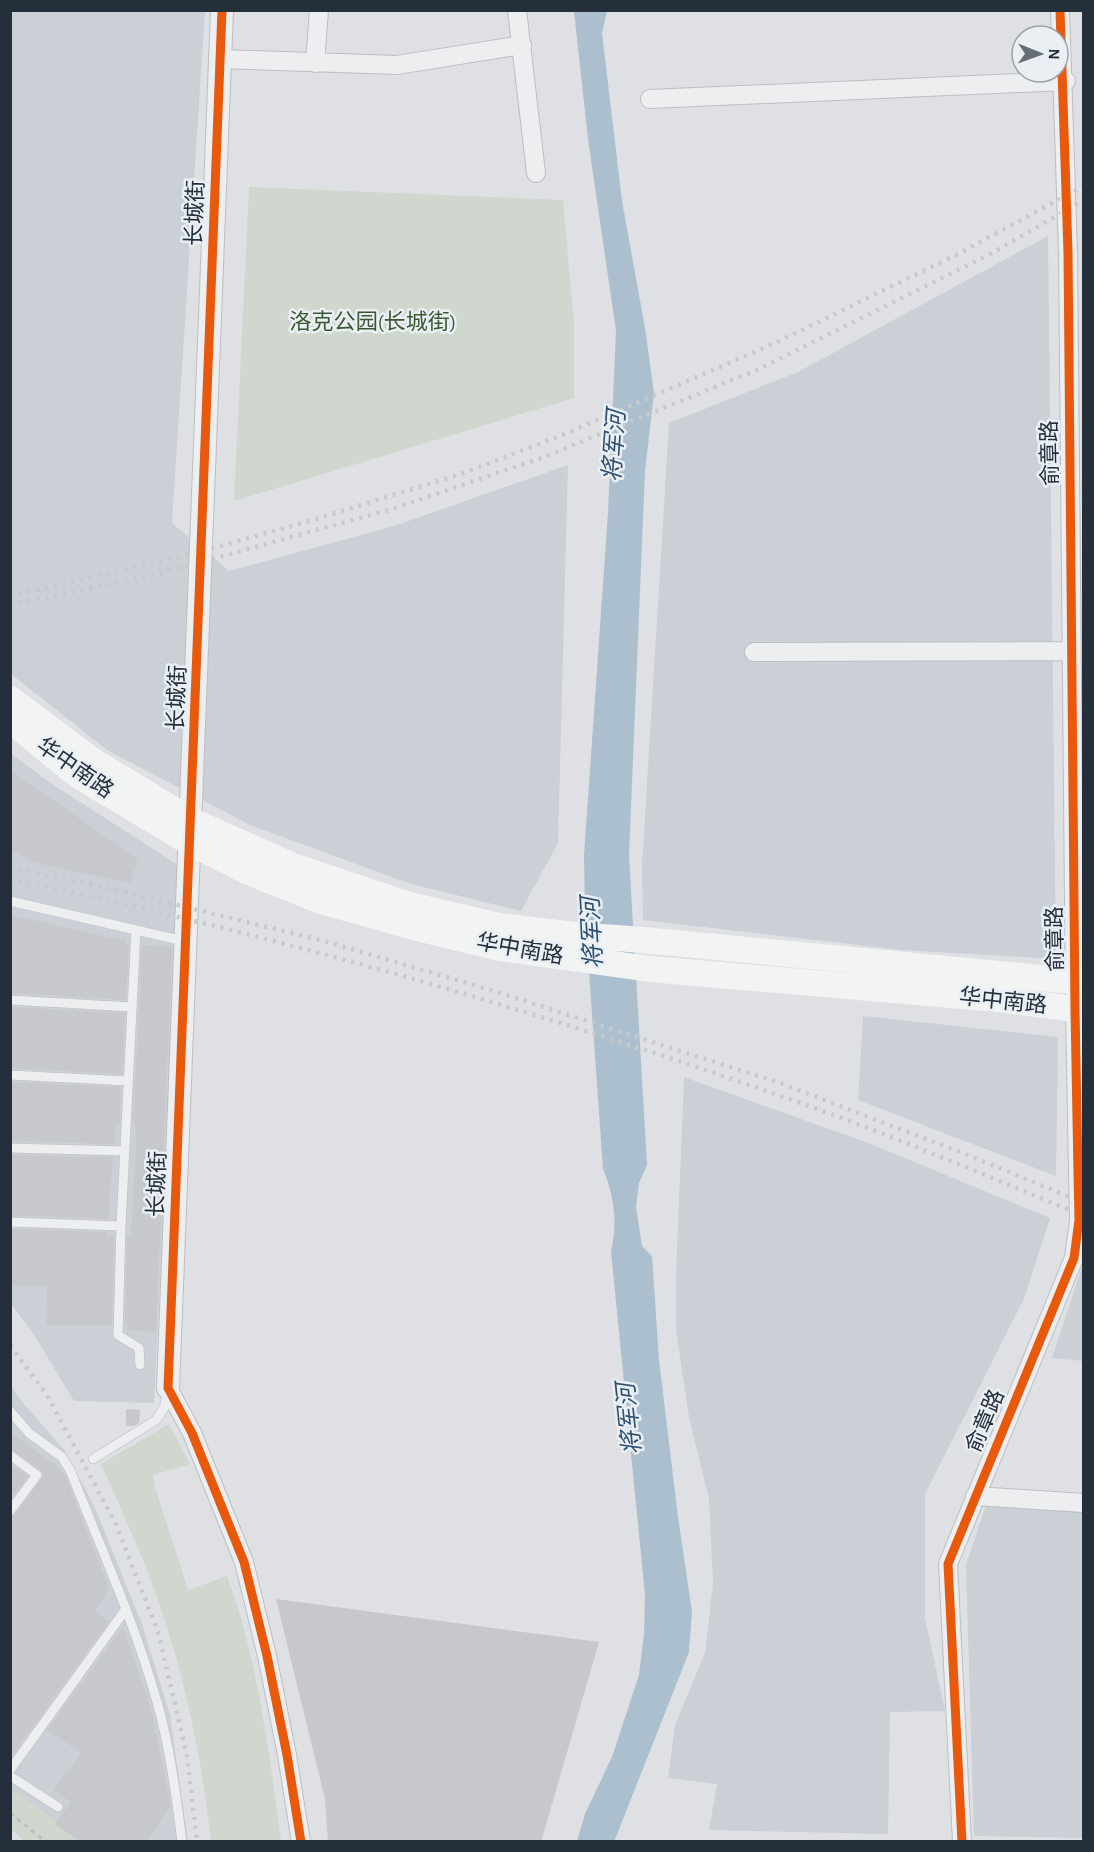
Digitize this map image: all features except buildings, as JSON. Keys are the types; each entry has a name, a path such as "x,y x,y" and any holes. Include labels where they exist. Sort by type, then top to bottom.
{"main road":[{"name":"华中南路","path":"10,699 246,872 321,901 414,927 500,948 572,947 643,940 1079,981"},
{"name":"华中南路","path":"10,720 76,774 191,832"},
{"name":"华中南路","path":"572,947 651,969 998,999 1079,1009"}],"street":[{"name":"长城街","path":"168,1388 222,10"},
{"path":"315,63 319,10"},
{"path":"517,10 536,174"},
{"path":"221,59 397,65 522,45"},
{"path":"650,99 1010,83"},
{"name":"俞章路","path":"962,1842 948,1564 1074,1258 1079,1220 1079,981 1064,84"},
{"path":"754,652 1072,651"},
{"path":"168,1388 192,1433 244,1562 270,1667 288,1755 301,1842"},
{"path":"975,1496 1083,1503"}],"lane":[{"path":"10,901 187,941"},
{"path":"136,930 124,1151 118,1335 139,1348 140,1365"},
{"path":"10,1000 132,1007"},
{"path":"10,1076 128,1081"},
{"path":"10,1148 124,1151"},
{"path":"10,1222 121,1226"},
{"path":"93,1459 156,1420 164,1408 168,1388"},
{"path":"12,1415 29,1433 62,1456 73,1471 143,1653 158,1705 169,1756 182,1842"},
{"path":"10,1455 37,1474 10,1511"},
{"path":"10,1770 126,1609"},
{"path":"10,1776 58,1807"}],"path":[{"path":"10,1813 46,1842"}],"shaded area":[{"path":"10,11 205,11 172,523 229,571 394,526 568,465 558,843 521,911 411,884 250,825 107,750 11,674"},
{"path":"1048,236 1056,959 901,950 643,920 642,866 669,423 798,372"},
{"path":"10,753 49,782 181,867 154,1403 74,1401 33,1333 11,1304"},
{"path":"863,1016 1058,1037 1056,1176 858,1100"},
{"path":"684,1077 868,1143 1050,1218 1024,1299 925,1494 925,1618 945,1711 890,1712 888,1834 709,1830 717,1784 668,1778 675,1725 705,1653 713,1584 709,1499 689,1417 676,1330"},
{"path":"1083,1264 1083,1361 1052,1358"},
{"path":"10,1385 63,1448 93,1503 142,1624 170,1715 188,1841 25,1841 11,1829"},
{"path":"990,1493 1083,1502 1083,1838 974,1836 966,1565"}],"green space":[{"name":"洛克公园(长城街)","path":"249,187 563,200 574,325 574,398 234,501"},
{"path":"169,1424 190,1464 153,1475 154,1484 188,1590 227,1576 255,1673 281,1841 211,1841 194,1730 181,1675 143,1561 101,1464"},
{"path":"11,1788 83,1841 25,1841 11,1829"}],"water":[{"name":"将军河","path":"574,11 607,11 602,33 622,201 645,328 654,393 645,471 629,855 647,1165 639,1183 636,1207 642,1246 652,1256 659,1360 692,1612 689,1652 614,1842 577,1841 585,1814 612,1757 639,1675 644,1634 645,1595 611,1251 614,1209 603,1169 585,915 584,855 608,513 616,331 588,139"}],"railway":[{"path":"10,596 192,554 316,519 464,473 560,436 773,344 958,254 1084,186"},
{"path":"10,605 158,574 389,510 544,457 759,369 994,252 1084,200"},
{"path":"10,867 116,890 324,941 484,988 783,1084 1084,1203"},
{"path":"10,879 108,900 302,948 494,1002 684,1063 817,1109 932,1153 1084,1216"},
{"path":"10,1345 47,1395 116,1524 158,1632 187,1756 197,1842"}],"cycle path":[{"path":"222,10 168,1388 192,1433 244,1562 267,1656 287,1755 301,1842"},
{"path":"962,1842 948,1564 1074,1258 1079,1220 1068,252 1060,10"}]}
